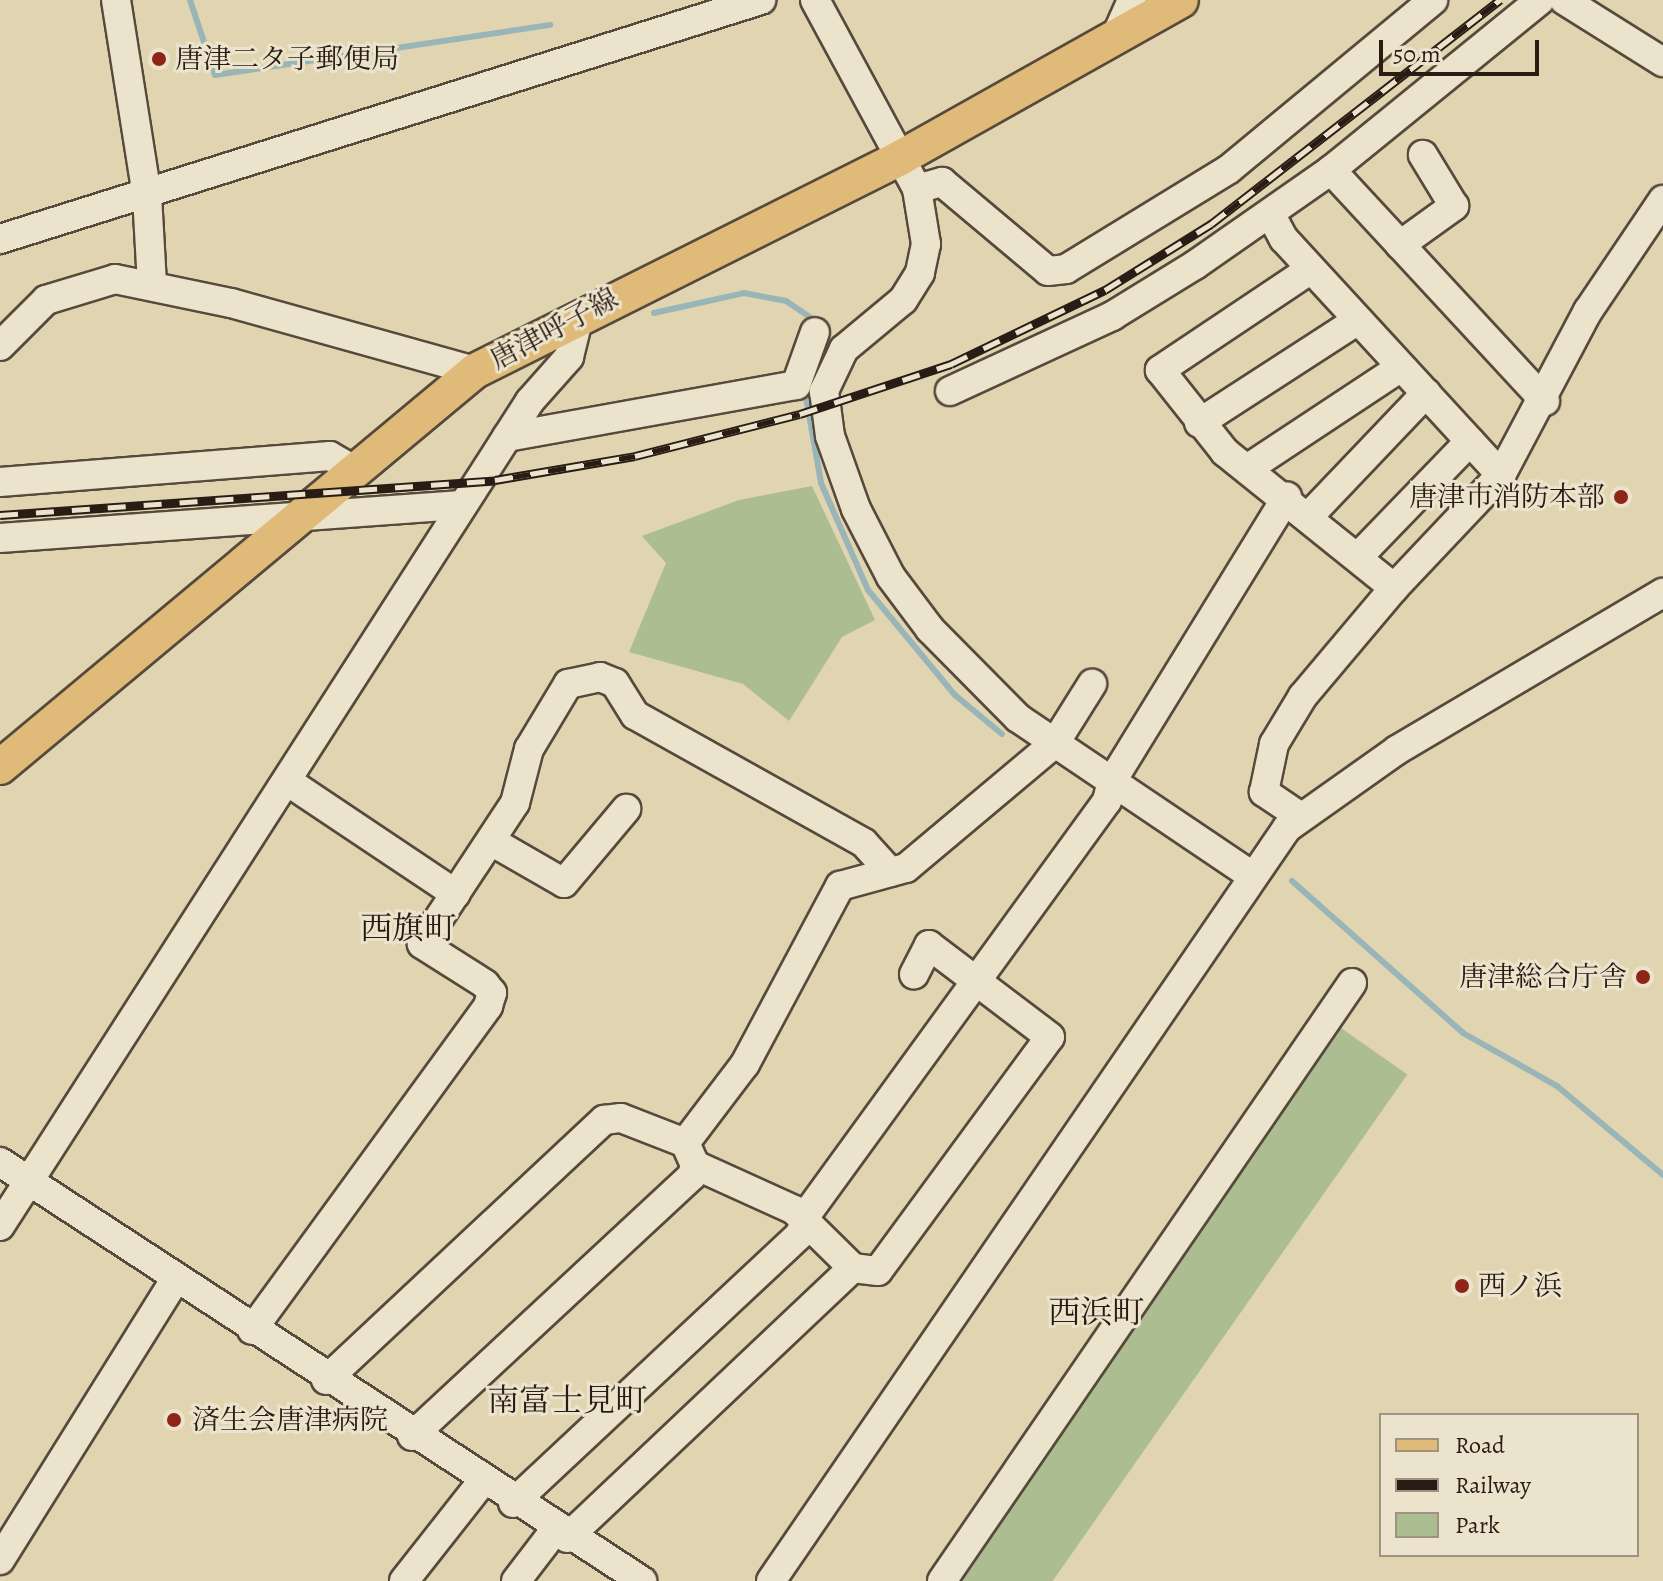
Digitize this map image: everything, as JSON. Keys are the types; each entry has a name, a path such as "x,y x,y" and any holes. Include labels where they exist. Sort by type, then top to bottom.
{"main road":[{"name":"唐津呼子線","path":"0,767 475,371 579,316 900,158 1181,0"}],"street":[{"path":"116,0 147,195 152,284"},
{"path":"0,239 761,0"},
{"path":"815,0 917,189 926,244 920,273 903,300 844,349 824,391 830,436 891,577 974,678 1055,743 1252,876"},
{"path":"1116,36 1132,0"},
{"path":"917,189 942,182 1048,271 1066,269 1229,169 1433,0"},
{"path":"950,391 1112,316 1271,215 1540,0"},
{"path":"1564,0 1663,62"},
{"path":"1400,245 1454,206 1423,155"},
{"path":"1331,170 1545,401"},
{"path":"1301,817 1264,792 1274,744 1303,696 1394,588 1501,475 1545,401 1588,311 1663,200"},
{"path":"1271,215 1311,269 1501,475"},
{"path":"1311,269 1160,370 1199,423 1394,588"},
{"path":"0,346 46,300 84,283 152,284 475,371"},
{"path":"0,1226 462,505 507,437 569,357 579,316"},
{"path":"1199,423 1358,320"},
{"path":"507,437 796,385 815,332"},
{"path":"1250,467 1401,367"},
{"path":"1309,516 1426,393"},
{"path":"1358,557 1470,441"},
{"path":"0,482 330,456 354,470"},
{"path":"513,1503 800,1234 804,1220 1107,801 1112,781 1287,497"},
{"path":"0,538 300,519 462,505"},
{"path":"771,1581 1252,876 1301,817 1397,750 1663,593"},
{"path":"252,1330 488,1006 492,993 485,984 422,944 515,803 529,749 568,684 600,677 615,683 635,715 811,810 864,843 890,872"},
{"path":"412,1436 692,1176 690,1154 745,1064 840,886 906,868 1055,743 1092,684"},
{"path":"287,781 456,894"},
{"path":"491,841 564,883 626,809"},
{"path":"326,1380 604,1120 621,1118 690,1154 804,1220 853,1268 878,1271 1050,1037 979,979 929,945 914,974"},
{"path":"942,1581 1352,983"},
{"path":"0,1162 513,1503 638,1580"},
{"path":"516,1581 561,1534 853,1268"},
{"path":"0,1560 175,1280"},
{"path":"404,1581 482,1482"}],"green space":[{"path":"812,486 875,620 842,637 789,721 743,684 629,652 666,563 642,536 739,500"},
{"path":"1341,1028 1407,1074 1053,1581 963,1581 957,1577"}],"waterway":[{"path":"190,0 215,75 550,25"},
{"path":"654,313 744,293 786,301 816,321"},
{"path":"805,391 821,483 868,590 955,695 1002,734"},
{"path":"1292,881 1463,1033 1557,1086 1663,1175"}],"railway":[{"path":"0,515 495,480 635,456 800,414 951,364 1105,290 1211,224 1500,0"}],"place":[{"name":"唐津二タ子郵便局","path":"159,59"},
{"name":"唐津市消防本部","path":"1621,497"},
{"name":"唐津総合庁舎","path":"1643,977"},
{"name":"西ノ浜","path":"1462,1286"},
{"name":"済生会唐津病院","path":"174,1420"}],"district":[{"name":"西旗町","path":"408,928"},
{"name":"西浜町","path":"1096,1312"},
{"name":"南富士見町","path":"567,1400"}]}
